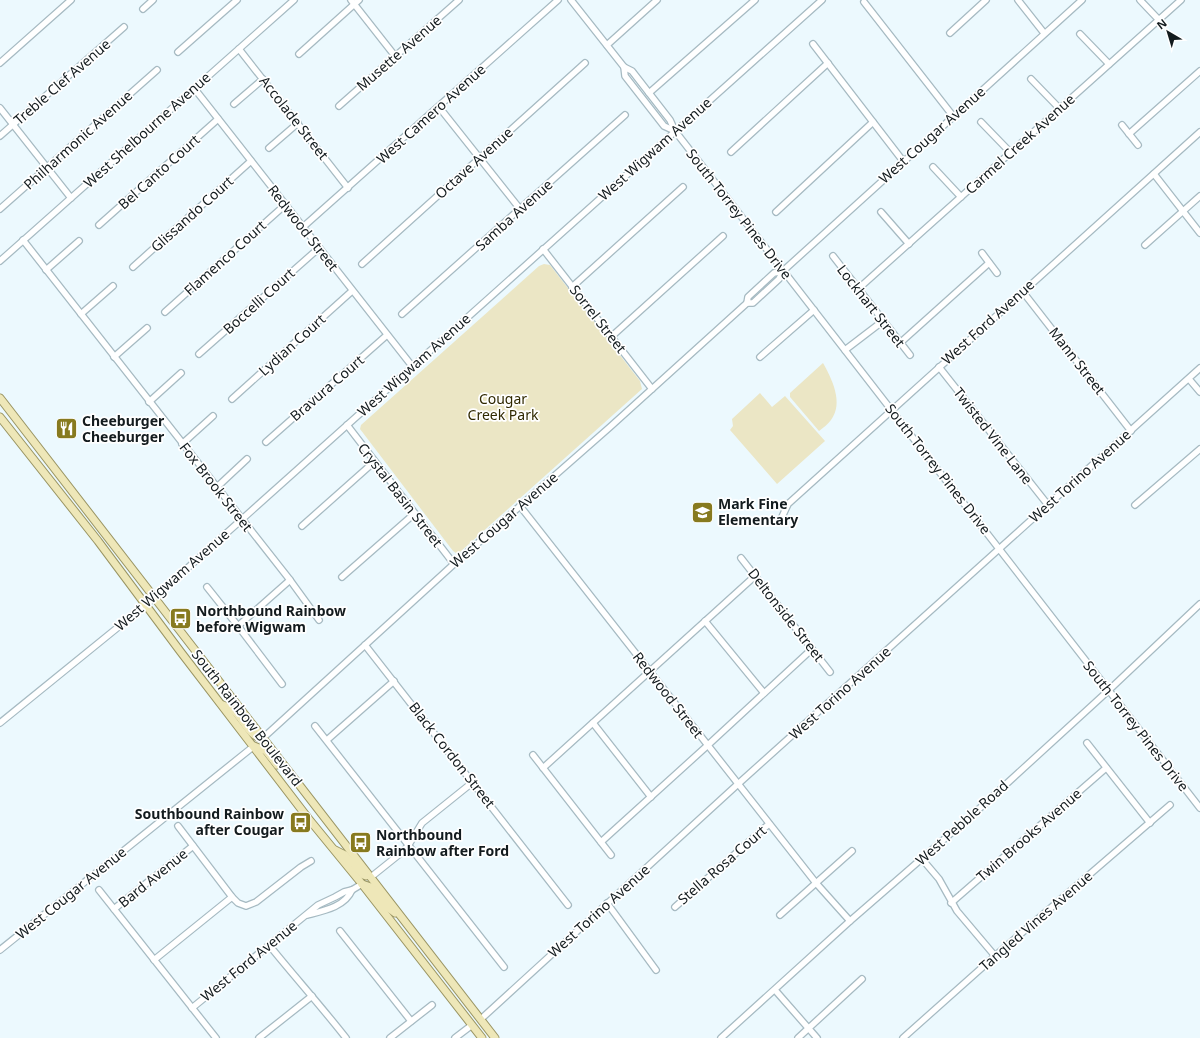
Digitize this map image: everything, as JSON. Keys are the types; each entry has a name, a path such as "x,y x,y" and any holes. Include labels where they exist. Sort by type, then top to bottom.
{"main road":[{"name":"South Rainbow Boulevard","path":"0,398 495,1038"},
{"name":"South Rainbow Boulevard","path":"0,417 146,604 180,651 304,813 362,884 482,1038"},
{"path":"0,417 22,437 31,449 38,454 43,454"},
{"path":"42,470 48,471 61,487 80,501"},
{"path":"221,704 234,711 257,737 263,738"},
{"path":"254,746 266,751 289,779 298,783"},
{"path":"333,849 345,854 363,875 371,877"},
{"path":"362,884 371,886 388,907 403,919"},
{"path":"450,996 458,999 470,1013 481,1020"},
{"path":"472,1024 490,1038"}],"street":[{"path":"0,63 71,0"},
{"path":"143,9 153,0"},
{"path":"178,52 237,0"},
{"name":"West Shelbourne Avenue","path":"0,261 294,0"},
{"name":"Musette Avenue","path":"339,106 459,0"},
{"name":"West Camero Avenue","path":"303,228 558,0"},
{"name":"South Torrey Pines Drive","path":"571,0 624,67 632,71 670,120 675,131 1200,808"},
{"path":"607,45 657,0"},
{"path":"649,93 755,0"},
{"name":"West Wigwam Avenue","path":"0,723 154,598 822,0"},
{"path":"950,33 986,0"},
{"path":"1018,0 1044,33"},
{"name":"West Cougar Avenue","path":"263,738 454,564 747,303 748,297 774,273 783,271 1082,0"},
{"path":"1140,0 1159,20"},
{"name":"Carmel Creek Avenue","path":"858,289 1181,0"},
{"path":"299,54 355,1 395,56"},
{"path":"864,2 953,116"},
{"name":"Treble Clef Avenue","path":"0,136 124,27"},
{"path":"1080,34 1109,64"},
{"path":"813,44 903,161"},
{"name":"Accolade Street","path":"239,49 348,188"},
{"name":"Octave Avenue","path":"362,264 585,63"},
{"path":"732,152 828,63"},
{"name":"South Torrey Pines Drive","path":"624,67 625,76 664,126 675,131"},
{"name":"Philharmonic Avenue","path":"0,209 156,70"},
{"path":"1129,134 1200,71"},
{"path":"234,104 263,79"},
{"path":"1032,79 1060,109"},
{"name":"Redwood Street","path":"194,88 412,366"},
{"path":"439,107 520,209"},
{"path":"0,108 71,198"},
{"name":"Samba Avenue","path":"402,314 625,115"},
{"name":"Bel Canto Court","path":"99,225 218,119"},
{"path":"776,212 873,122"},
{"path":"981,122 1011,153"},
{"path":"269,148 298,124"},
{"path":"1122,125 1138,145"},
{"name":"West Ford Avenue","path":"782,517 788,504 1200,132"},
{"name":"Glissando Court","path":"133,267 251,162"},
{"path":"933,167 961,197"},
{"path":"1154,174 1200,233"},
{"path":"572,286 684,187"},
{"path":"1145,246 1200,196"},
{"name":"Flamenco Court","path":"165,312 285,205"},
{"path":"881,212 909,244"},
{"path":"611,337 723,236"},
{"name":"Fox Brook Street","path":"23,240 216,488 290,580 319,620"},
{"path":"46,270 79,241"},
{"name":"Boccelli Court","path":"199,354 319,248"},
{"name":"Sorrel Street","path":"543,249 652,389"},
{"path":"982,253 997,272"},
{"name":"Lockhart Street","path":"833,256 910,355"},
{"path":"900,343 989,263"},
{"path":"81,314 113,286"},
{"name":"Lydian Court","path":"232,398 352,291"},
{"name":"Mann Street","path":"1023,292 1131,431"},
{"path":"760,357 814,310"},
{"path":"845,350 883,321"},
{"path":"114,357 147,328"},
{"name":"Bravura Court","path":"266,442 387,335"},
{"name":"Twisted Vine Lane","path":"939,367 1048,505"},
{"name":"West Torino Avenue","path":"481,1020 738,784 1200,368"},
{"path":"149,402 181,373"},
{"path":"1188,379 1200,392"},
{"path":"182,444 213,416"},
{"name":"Crystal Basin Street","path":"347,425 454,564"},
{"path":"1135,505 1200,449"},
{"path":"216,488 247,459"},
{"path":"302,526 374,462"},
{"name":"Redwood Street","path":"520,506 816,884 850,921"},
{"path":"342,577 414,514"},
{"name":"Deltonside Street","path":"741,558 830,672"},
{"path":"543,768 755,576"},
{"path":"238,626 290,580"},
{"path":"207,587 282,684"},
{"name":"West Pebble Road","path":"721,1038 850,921 986,803 1110,690 1200,604"},
{"path":"705,621 764,693"},
{"name":"Black Cordon Street","path":"365,645 568,904"},
{"path":"601,842 812,649"},
{"path":"327,740 394,681"},
{"path":"593,723 651,797"},
{"path":"315,726 504,967"},
{"path":"1087,743 1150,823"},
{"name":"West Cougar Avenue","path":"0,950 254,746"},
{"path":"533,755 611,855"},
{"name":"Twin Brooks Avenue","path":"951,903 1106,768"},
{"path":"371,877 408,846 422,823 473,782"},
{"name":"Tangled Vines Avenue","path":"903,1038 995,956 1170,805"},
{"name":"Stella Rosa Court","path":"675,907 769,824"},
{"path":"178,826 232,897 238,903 246,906 256,902 302,866 311,861"},
{"name":"Bard Avenue","path":"114,909 193,846"},
{"path":"780,915 852,851"},
{"path":"922,859 939,879 951,903 957,911 995,956"},
{"name":"West Ford Avenue","path":"192,1008 318,905 362,884"},
{"path":"99,890 216,1038"},
{"path":"154,960 232,897"},
{"path":"607,903 656,970"},
{"path":"340,931 412,1021"},
{"path":"269,945 346,1038"},
{"path":"798,1038 862,979"},
{"path":"775,990 817,1038"},
{"path":"259,1038 312,996"},
{"path":"390,1038 432,1004"},
{"path":"455,1038 472,1024"}],"green space":[{"name":"Cougar Creek Park","path":"544,264 550,265 640,381 642,389 460,552 456,553 360,429 361,425 539,266"},
{"path":"823,363 830,376 837,399 835,413 831,420 819,431 790,397 790,393"},
{"path":"760,393 772,407 785,396 825,441 777,484 730,430 733,426 732,419"}],"place":[{"name":"Cheeburger Cheeburger","path":"67,429"},
{"name":"Mark Fine Elementary","path":"703,512"},
{"name":"Northbound Rainbow before Wigwam","path":"181,619"},
{"name":"Southbound Rainbow after Cougar","path":"300,822"},
{"name":"Northbound Rainbow after Ford","path":"361,843"}]}
